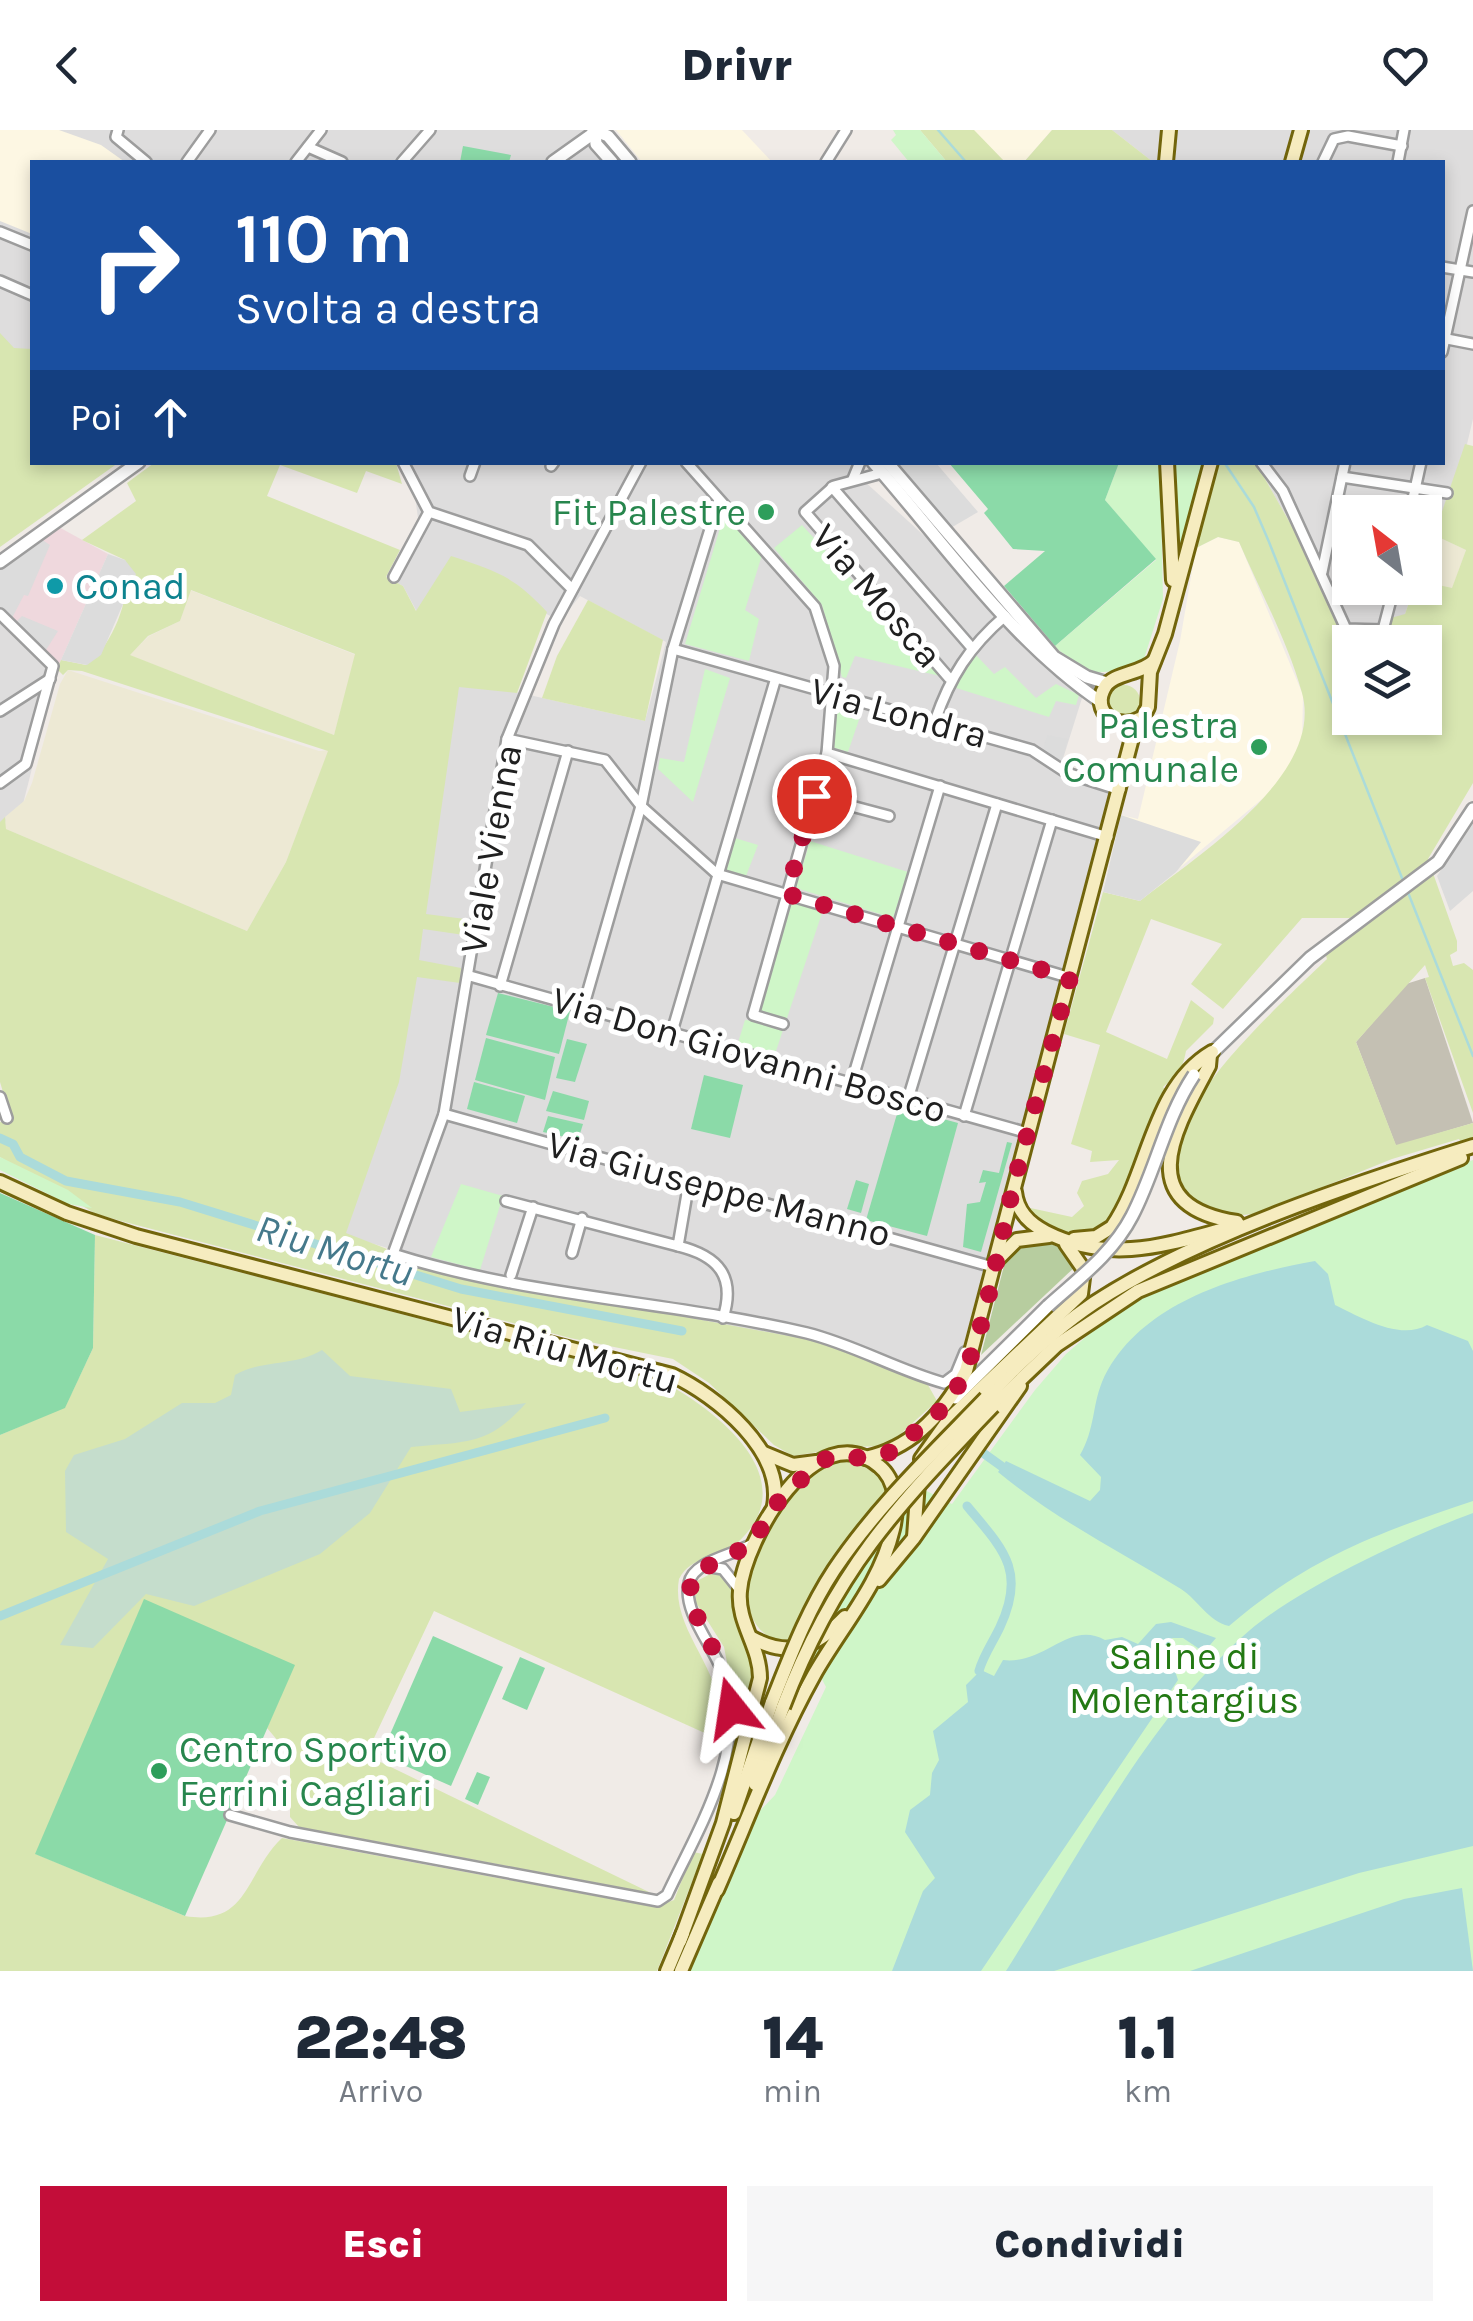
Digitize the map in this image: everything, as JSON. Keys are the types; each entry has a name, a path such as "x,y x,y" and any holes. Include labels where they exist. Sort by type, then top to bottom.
{"main road":[{"path":"1166,160 1169,130"},
{"path":"1293,160 1301,130"},
{"path":"1167,465 1170,605"},
{"path":"913,1539 921,1459 976,1344 1014,1183 1130,750 1139,719 1148,706 1147,692 1210,468"},
{"path":"1130,750 1118,723 1105,715 1100,702 1107,683 1129,677 1156,659"},
{"path":"1129,677 1147,692"},
{"path":"1118,723 1139,719"},
{"path":"1211,1054 1170,1140 1171,1172 1179,1191 1196,1208 1216,1219 1244,1223"},
{"path":"994,1265 1006,1247 1027,1236 1090,1239 1112,1226 1173,1094 1191,1065 1211,1054"},
{"path":"1056,1237 1100,1251 1133,1253 1244,1223 1374,1177 1473,1149"},
{"path":"990,1402 1074,1332 1152,1284 1473,1149"},
{"path":"716,1890 801,1629 832,1574 908,1487 1050,1336 1126,1284 1374,1177"},
{"name":"Via Riu Mortu","path":"0,1182 66,1212 136,1236 672,1375 721,1409 763,1453 776,1478 774,1506"},
{"path":"921,1459 950,1418 1081,1294 1084,1270 1077,1255 1026,1219 1016,1206 1014,1183"},
{"path":"752,1638 779,1650 796,1651 826,1634 864,1597 913,1539 1029,1371"},
{"path":"865,1458 897,1448 946,1407"},
{"path":"681,1971 810,1683 864,1597 888,1544 896,1501 884,1470 865,1458 845,1455 793,1465 763,1453"},
{"path":"680,1941 723,1823 760,1678 760,1658 740,1611 740,1589 752,1544 774,1506 819,1462"},
{"path":"668,1971 778,1704"}],"street":[{"path":"118,130 116,137 144,160"},
{"path":"188,160 210,130"},
{"path":"298,160 321,130"},
{"path":"404,160 430,130"},
{"path":"827,160 846,130"},
{"path":"1398,160 1404,130"},
{"path":"556,160 596,131"},
{"path":"596,131 596,144 610,160"},
{"path":"596,131 608,136 628,160"},
{"path":"1324,160 1334,139 1348,136 1402,146"},
{"path":"308,148 337,160"},
{"path":"1445,334 1473,212"},
{"path":"0,232 30,244"},
{"path":"1445,268 1473,272"},
{"path":"0,281 30,294"},
{"path":"1445,338 1473,344"},
{"path":"0,562 135,465"},
{"path":"405,465 429,512 528,545 572,590"},
{"path":"470,476 474,465"},
{"name":"Viale Vienna","path":"639,465 572,590 507,739 444,1114 393,1254 506,1282 722,1318"},
{"path":"689,465 814,608 834,666 827,753 753,1014 783,1024"},
{"name":"Via Mosca","path":"851,481 858,475 860,465"},
{"path":"1263,465 1283,491 1332,596"},
{"path":"1322,572 1344,465"},
{"path":"1414,495 1420,465"},
{"path":"881,467 1005,616 1061,675 1100,702"},
{"path":"881,467 1054,656 1087,678 1107,683"},
{"name":"Via Mosca","path":"881,467 832,487 805,512 949,678"},
{"path":"1342,477 1447,494"},
{"path":"832,487 972,648"},
{"path":"583,1008 641,806 673,649 719,500"},
{"path":"394,577 429,512"},
{"path":"1336,605 1346,630 1353,632 1386,627 1391,605"},
{"path":"0,614 53,662 26,764 0,784"},
{"path":"935,721 949,678 972,648 1005,616"},
{"path":"1,635 13,627"},
{"name":"Via Londra","path":"673,649 1032,750 1067,773 1120,790"},
{"path":"0,711 50,679"},
{"path":"672,1034 775,680"},
{"path":"507,739 606,760 641,806 717,874 1070,978"},
{"path":"500,986 568,752"},
{"path":"827,753 1108,836"},
{"path":"852,1084 940,786"},
{"path":"814,796 889,816"},
{"path":"1447,848 1473,796"},
{"path":"908,1099 997,804"},
{"path":"946,1407 1122,1232 1147,1182 1167,1122 1211,1054 1319,950 1438,862 1473,809"},
{"path":"964,1116 1052,820"},
{"name":"Via Don Giovanni Bosco","path":"470,976 1028,1134"},
{"path":"0,1097 4,1117"},
{"name":"Via Giuseppe Manno","path":"444,1114 994,1265"},
{"path":"678,1246 689,1182"},
{"path":"506,1201 582,1218 706,1254 726,1275 729,1289 722,1318 835,1342 946,1383 962,1362 984,1285 994,1265"},
{"path":"510,1275 533,1207"},
{"path":"572,1253 582,1218"},
{"path":"230,1814 290,1832 658,1900 666,1895 706,1814 732,1726 726,1680 689,1600 692,1574 752,1544"},
{"path":"702,1566 723,1569 740,1589"}],"shaded area":[{"path":"0,130 603,130 587,141 602,160 30,160 30,363 0,348"},
{"path":"0,130 59,130 101,145 122,160 30,160 30,233 0,221"},
{"path":"616,130 742,130 770,160 640,160"},
{"path":"972,130 1052,130 1026,160 1002,160"},
{"path":"1112,130 1473,130 1473,419 1467,444 1442,512 1442,495 1332,495 1332,605 1408,605 1395,625 1339,625 1319,574 1257,465 1445,465 1445,160 1150,160"},
{"path":"402,465 853,465 852,470 1008,612 1083,695 1061,765 1112,788 954,1381 547,1295 313,1226 458,679 645,721 666,642 580,596 560,621 454,566 417,612 403,586 386,577 418,518 414,489"},
{"path":"894,465 938,465 978,512 949,529"},
{"path":"55,525 108,554 57,669 0,615 0,563"},
{"path":"1218,537 1239,542 1303,695 1302,745 1274,789 1140,901 1103,892 1121,815 1138,819 1180,641 1196,548"},
{"path":"41,539 50,545 28,596 24,595 12,618 0,607 0,569"},
{"path":"1442,539 1466,550 1452,589 1442,586"},
{"path":"108,554 125,560 136,574 101,655 87,665 61,660"},
{"path":"190,590 356,655 334,735 129,655 149,636 180,621"},
{"path":"0,615 57,669 22,808 0,826"},
{"path":"22,616 58,631 46,650 15,623"},
{"path":"68,670 319,751 329,750 286,862 247,931 6,829 5,817 24,801 32,783 60,684"},
{"path":"1047,735 1068,739 1061,763 1043,750"},
{"path":"1121,815 1201,842 1176,872 1140,901 1103,892"},
{"path":"1473,824 1473,891 1450,911 1437,876"},
{"path":"1425,978 1473,1123 1396,1146 1356,1042 1406,984"}],"green space":[{"path":"893,130 920,130 945,160 907,160 891,140 896,135"},
{"path":"920,130 974,130 1003,160 945,160"},
{"path":"1052,130 1112,130 1150,160 1026,160"},
{"path":"463,146 511,155 510,160 460,160"},
{"path":"0,333 14,348 30,349 30,465 115,465 0,547"},
{"path":"1465,444 1473,446 1473,783 1428,859 1457,941 1457,951 1450,955 1453,966 1464,963 1473,970 1473,1113 1425,978 1429,977 1425,965 1356,1042 1396,1145 1473,1123 1473,1142 1463,1146 1459,1139 1392,1159 1258,1213 1219,1213 1193,1202 1175,1168 1179,1137 1196,1103 1250,1035 1327,959 1325,952 1404,897 1397,887 1350,918 1302,918 1223,1009 1191,984 1222,944 1151,919 1106,1032 1167,1059 1191,1000 1214,1018 1213,1024 1186,1051 1178,1073 1163,1087 1166,1090 1155,1108 1158,1115 1109,1223 1086,1233 1075,1233 1041,1222 1021,1206 1072,1217 1084,1206 1077,1193 1082,1181 1108,1174 1119,1160 1090,1162 1092,1151 1071,1144 1100,1045 1064,1034 1103,892 1140,901 1222,837 1276,783 1294,754 1304,724 1296,674 1239,542 1218,537 1196,548 1215,469 1209,465 1257,465 1319,574 1341,625 1332,625 1332,735 1442,735 1442,625 1389,625 1391,618 1405,614 1408,605 1442,605 1442,586 1452,588 1466,550 1442,539 1442,512"},
{"path":"151,465 280,465 267,496 400,550 386,577 403,586 416,611 451,556 504,576 547,612 517,693 459,687 426,914 465,919 464,935 423,929 419,960 461,968 460,983 417,977 399,1082 346,1233 387,1249 386,1257 426,1269 805,1339 873,1358 928,1385 937,1401 887,1446 848,1447 793,1456 774,1445 709,1383 673,1359 570,1338 96,1214 0,1157 0,1122 11,1119 0,1082 0,822 5,817 6,829 247,931 286,862 328,751 82,671 68,670 63,675 57,669 61,660 86,665 113,632 124,602 125,560 82,540 136,501 127,483","holes":["191,590 355,654 334,735 130,655 148,636 180,621"]},
{"path":"280,465 397,465 402,484 366,471 357,493"},
{"path":"951,465 1118,465 1105,500 1156,559 1055,646 1004,586 1045,551 1013,549 984,513 988,509"},
{"path":"1118,465 1160,465 1163,599 1143,662 1128,670 1091,673 1054,647 1156,560 1105,500"},
{"path":"1172,465 1204,465 1183,546 1177,543"},
{"path":"724,515 762,555 745,610 759,619 749,661 685,644"},
{"path":"802,525 940,676 855,656 846,678 842,677 822,605 774,548"},
{"path":"588,600 663,640 645,721 542,698 557,656"},
{"path":"974,653 994,674 1005,667 1036,698 1056,684 1079,695 1076,705 1056,701 1049,717 953,687"},
{"path":"705,669 730,678 693,802 658,769 660,758 684,762"},
{"path":"1124,685 1135,690 1140,701 1135,712 1124,717 1113,712 1108,701 1113,690"},
{"path":"838,699 864,705 848,752 832,747"},
{"path":"735,838 758,845 746,876 726,871"},
{"path":"810,841 908,872 893,918 796,888"},
{"path":"790,901 823,910 774,1057 737,1046 745,1020 755,1021"},
{"path":"498,993 570,1011 559,1054 486,1035"},
{"path":"486,1038 555,1057 545,1100 475,1080"},
{"path":"567,1039 587,1044 575,1082 556,1078"},
{"path":"704,1075 743,1085 730,1138 691,1129"},
{"path":"474,1082 525,1096 517,1123 467,1109"},
{"path":"553,1091 589,1101 584,1120 546,1111"},
{"path":"899,1107 958,1123 927,1236 866,1220"},
{"path":"548,1116 583,1124 578,1140 543,1132"},
{"path":"1007,1142 1012,1143 981,1252 963,1247 967,1204 980,1202 986,1182 979,1183 983,1170 999,1173"},
{"path":"0,1157 68,1190 92,1208 68,1204 0,1170"},
{"name":"Saline di Molentargius","path":"1473,1160 1473,1971 689,1971 756,1815 775,1795 826,1687 802,1641 850,1558 911,1483 952,1504 1035,1390 1066,1354 1117,1310 1284,1233"},
{"path":"856,1180 869,1184 861,1213 847,1209"},
{"path":"461,1184 503,1196 480,1270 431,1257"},
{"path":"0,1193 95,1235 93,1348 65,1408 0,1435"},
{"path":"95,1235 664,1382 730,1430 748,1451 759,1473 763,1496 756,1520 736,1544 691,1565 679,1579 678,1599 683,1618 717,1695 721,1716 718,1739 434,1611 366,1755 651,1893 299,1827 290,1817 290,1755 267,1728 294,1665 36,1854 185,1916 206,1917 234,1905 282,1838 655,1907 674,1900 693,1852 703,1854 657,1971 0,1971 0,1435 65,1407 93,1348"},
{"path":"1044,1241 1061,1248 1077,1265 981,1355 1006,1258 1015,1245"},
{"path":"322,1350 350,1376 451,1389 460,1412 526,1403 487,1435 411,1447 370,1513 320,1554 194,1606 146,1594 93,1648 60,1645 108,1559 66,1532 65,1471 74,1455 125,1439 182,1403 215,1403 231,1395 235,1375 246,1370 301,1359"},
{"path":"840,1460 857,1461 884,1481 887,1509 872,1566 787,1645 761,1630 749,1607 748,1579 757,1549 793,1492 817,1471"},
{"path":"716,1571 730,1581 735,1615 756,1672 741,1734 724,1647 695,1601 697,1581"},
{"name":"Centro Sportivo Ferrini Cagliari","path":"144,1599 295,1665 185,1916 35,1854"},
{"path":"433,1636 503,1667 451,1786 381,1755"},
{"path":"520,1657 545,1668 527,1710 502,1699"},
{"path":"477,1772 490,1777 478,1805 465,1799"}],"water":[{"path":"1315,1261 1328,1274 1335,1305 1393,1329 1427,1325 1468,1341 1473,1351 1473,1501 1344,1550 1287,1583 1229,1626 1215,1620 1181,1589 1065,1520 998,1472 1006,1461 1090,1501 1100,1490 1101,1477 1080,1455 1102,1382 1118,1355 1139,1332 1192,1297 1254,1275"},
{"path":"1473,1513 1473,1846 1359,1873 1054,1971 1006,1971 1117,1791 1179,1704 1213,1665 1250,1630 1326,1580"},
{"path":"1171,1622 1216,1638 1204,1652 1183,1638 1172,1638 1167,1647 1178,1680 981,1971 892,1971 923,1891 935,1878 905,1832 910,1810 930,1795 932,1773 939,1760 933,1731 968,1702 966,1685 981,1670 994,1676 1003,1660 1032,1656 1080,1635 1105,1640 1122,1637 1138,1644 1156,1624"},
{"path":"1462,1888 1473,1971 1190,1971 1404,1899"}],"waterway":[{"path":"938,130 964,160"},
{"path":"1226,465 1254,507 1269,542 1404,883"},
{"path":"1407,890 1473,1056"},
{"name":"Riu Mortu","path":"0,1138 13,1144 20,1157 66,1181 180,1202 461,1289 682,1331"},
{"path":"0,1616 260,1511 605,1418"},
{"name":"Riu Mortu","path":"958,1435 1011,1473"},
{"path":"967,1506 1000,1548 1011,1575 1008,1607 979,1671"}],"place":[{"name":"Fit Palestre","path":"766,512"},
{"name":"Conad","path":"55,586"},
{"name":"Palestra Comunale","path":"1259,747"},
{"name":"Centro Sportivo Ferrini Cagliari","path":"159,1771"}],"route":[{"path":"732,1708 718,1659 689,1600 692,1574 752,1544 774,1506 819,1462 833,1456 865,1458 891,1452 948,1404 966,1371 984,1316 997,1249 1070,978 787,894 814,796"}]}
